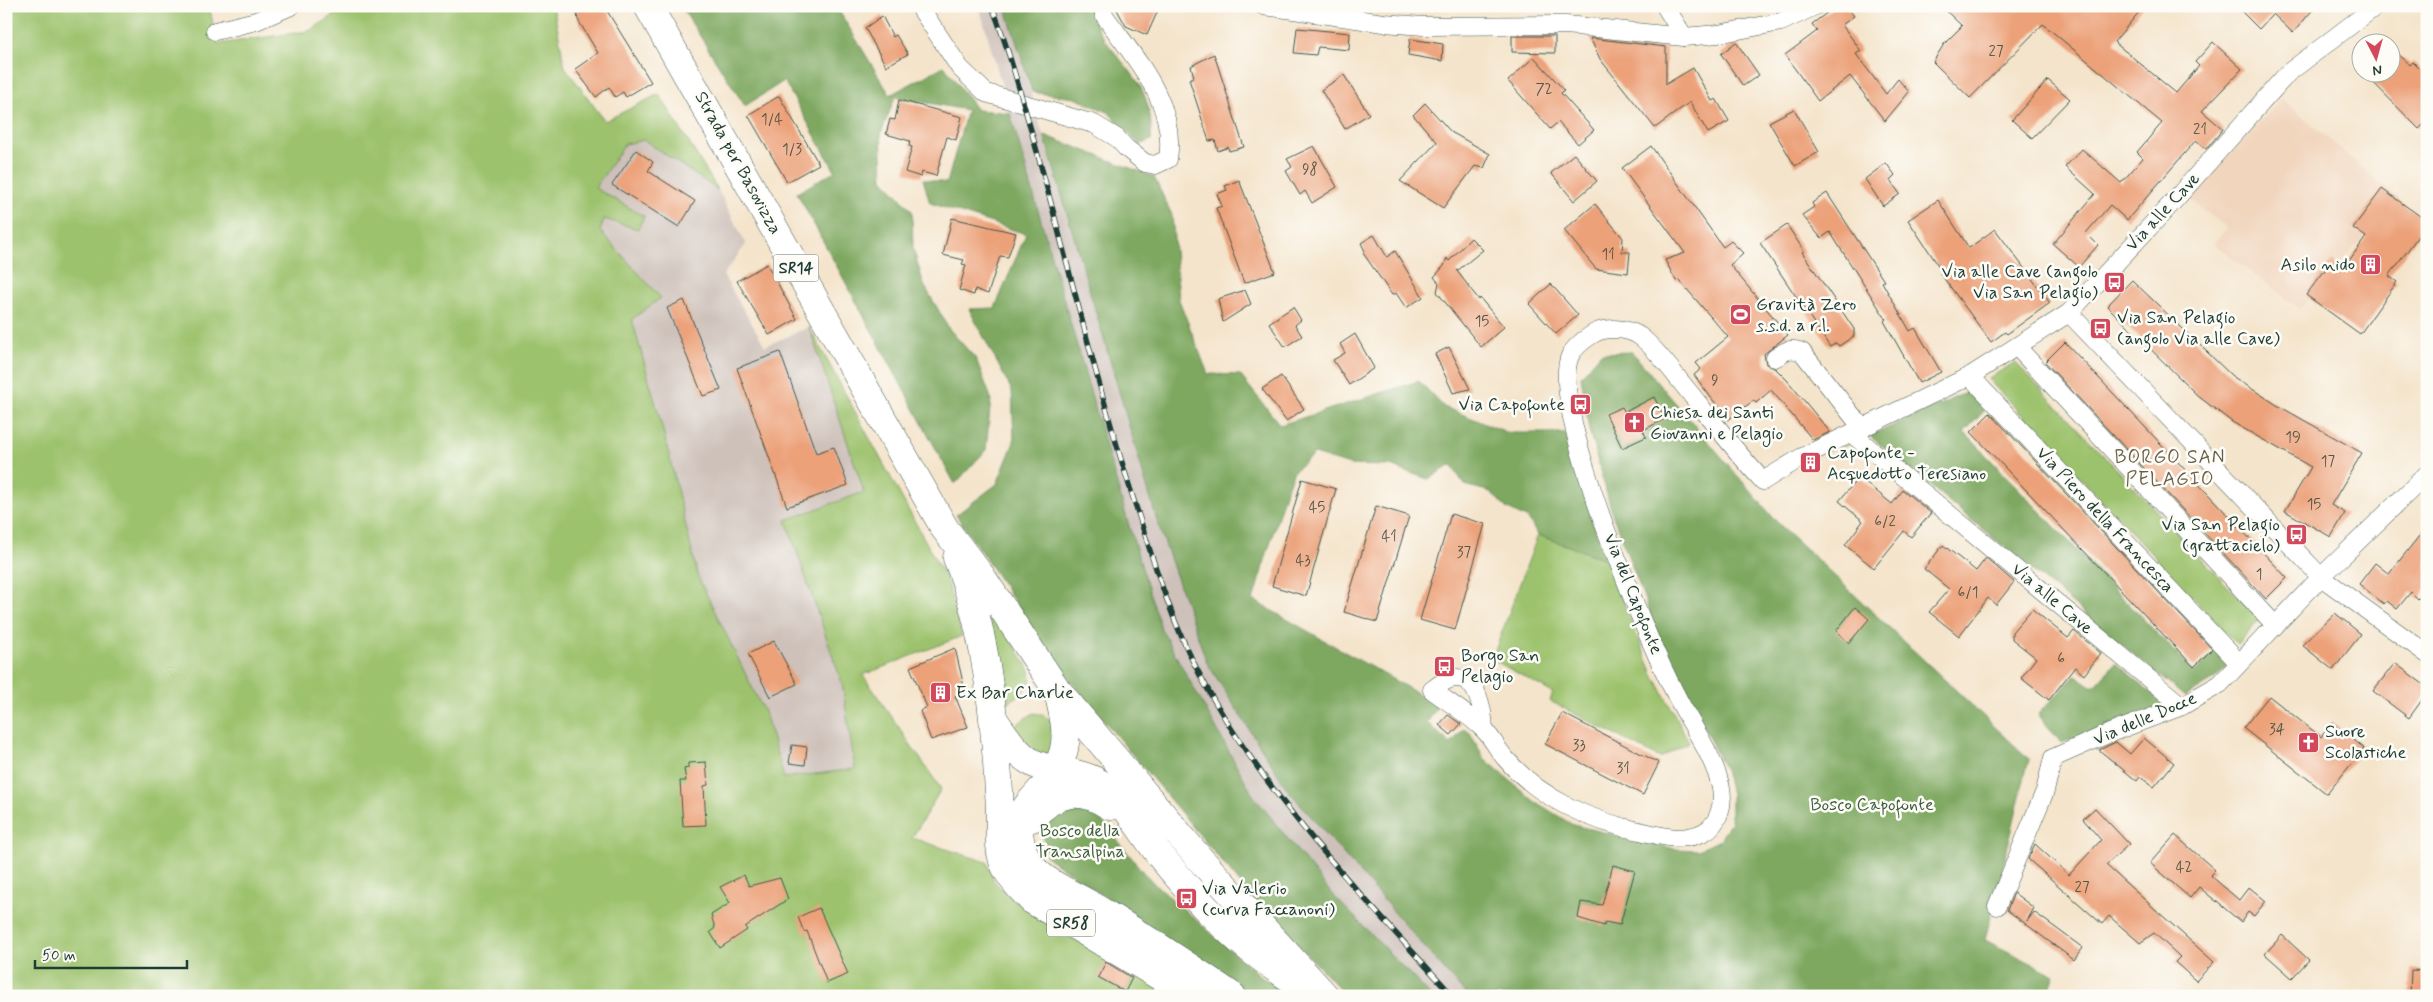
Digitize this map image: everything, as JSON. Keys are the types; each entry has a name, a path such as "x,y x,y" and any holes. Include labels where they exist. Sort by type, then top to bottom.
{"main road":[{"name":"Strada per Basovizza","path":"648,6 945,529 966,579 976,616 994,720 1000,815"},
{"name":"Strada per Basovizza","path":"945,529 981,576 1057,690 1199,858 1325,996"},
{"name":"Strada per Basovizza","path":"994,720 1016,749 1034,764 1054,770 1064,755 1066,740 1064,718 1057,690"},
{"path":"1000,815 1012,796 1026,782 1078,762 1098,764 1133,779"},
{"path":"1054,770 1079,774 1102,784 1127,809 1155,849"},
{"name":"SR58","path":"1054,770 1023,813 1019,824 1025,857 1035,870 1179,959 1232,996"},
{"path":"1020,836 1042,806 1056,797 1083,793 1097,798 1119,812 1155,849 1218,922 1263,962 1318,996"},
{"name":"SR58","path":"1000,815 998,840 1004,862 1015,884 1032,900 1192,996"}],"street":[{"path":"215,31 256,21 291,6"},
{"path":"919,6 960,68 986,93 1094,124 1117,138 1145,163 1155,165 1162,163 1168,159 1170,145 1162,105 1151,80 1104,15 1103,6"},
{"path":"1264,6 1341,12 1422,26 1580,25 1684,37 1718,34 1781,22 1815,6"},
{"path":"1665,6 1684,37"},
{"name":"Via alle Cave","path":"1763,481 1802,457 1858,432 1970,376 2068,313 2166,210 2288,73 2376,6"},
{"path":"2068,313 2321,577 2427,654"},
{"name":"Via del Capofonte","path":"1484,729 1505,758 1530,782 1579,813 1629,829 1673,838 1692,837 1708,830 1719,815 1722,791 1714,766 1672,688 1624,577 1579,446 1569,399 1566,372 1570,355 1583,341 1597,331 1616,328 1639,335 1660,356 1734,449 1763,481"},
{"path":"2016,347 2275,625"},
{"path":"1775,358 1786,350 1795,349 1802,352 1858,432"},
{"name":"Via Piero della Francesca","path":"1970,376 2239,663"},
{"name":"Via alle Cave","path":"1858,432 2182,706"},
{"name":"Via delle Docce","path":"1997,906 2045,791 2053,758 2110,733 2182,706 2220,684 2321,577 2427,474"}],"shaded area":[{"path":"979,6 1005,6 1157,521 1207,663 1288,790 1467,996 1430,996 1330,892 1253,795 1161,629 1129,526"},
{"path":"2282,99 2398,198 2300,309 2214,244 2227,228 2189,198"},
{"path":"644,140 718,190 746,244 723,275 765,346 809,327 865,492 786,520 842,683 855,770 784,778 766,716 698,577 663,430 632,319 661,298 600,231 603,219 595,188 625,144"}],"green space":[{"path":"6,6 209,6 218,44 309,31 349,6 553,6 565,67 605,121 659,94 718,190 644,140 625,144 595,188 644,216 638,229 604,219 600,231 661,298 632,319 663,430 698,577 766,716 784,778 855,769 842,683 786,520 864,492 809,327 946,579 962,636 863,675 941,789 912,838 987,862 994,881 1010,897 1109,957 1098,977 1125,992 1135,972 1172,996 6,996"},
{"path":"695,6 836,6 890,95 944,66 977,110 1010,113 1129,526 1161,629 1253,795 1330,892 1431,996 1347,996 1249,894 1059,667 956,515 997,484 1014,442 1012,391 969,309 995,308 1026,234 930,203 923,179 947,183 967,110 895,97 881,134 883,179 912,211 913,248 924,285 950,330 976,359 991,398 986,450 955,484 797,193 835,171 784,81 745,106 682,8"},
{"path":"1005,6 1091,6 1093,17 1104,38 1139,84 1149,111 1151,140 1140,145 1108,112 1075,98 1032,92"},
{"name":"Bosco Capofonte","path":"1044,135 1154,177 1172,215 1179,300 1208,374 1240,375 1280,425 1419,381 1444,407 1509,433 1565,433 1605,559 1538,535 1528,519 1506,508 1491,492 1465,485 1451,465 1428,479 1390,466 1350,465 1314,454 1294,471 1286,490 1253,600 1438,705 1427,723 1451,744 1464,728 1470,733 1484,758 1534,801 1573,825 1675,849 1698,850 1720,840 1731,821 1731,794 1725,770 1659,637 1613,516 1589,430 1581,376 1601,353 1632,352 1777,522 2029,759 1985,940 2055,975 2047,996 1467,996 1288,790 1207,663 1157,521"},
{"path":"2015,362 2259,619 2237,645 1988,379"},
{"path":"1972,390 1988,407 1964,432 2194,672 2219,649 2231,663 2213,680 2185,697 1870,436"},
{"path":"1538,535 1605,559 1653,674 1689,742 1660,758 1550,701 1553,693 1492,659"},
{"path":"986,603 1030,670 1031,681 1020,695 1005,704"},
{"path":"2116,663 2166,705 2061,743 2038,714 2076,675 2093,687"},
{"path":"1034,713 1046,717 1053,724 1057,746 1047,755 1040,755 1013,728"},
{"name":"Bosco della Transalpina","path":"1066,811 1088,812 1099,817 1147,877 1244,962 1287,996 1248,996 1047,857 1043,842 1046,830 1053,819"}],"building":[{"path":"576,6 604,6 651,82 626,97 623,92 615,97 609,87 596,97 575,69 598,53 578,20"},
{"path":"1115,6 1160,6 1147,35 1126,26"},
{"path":"1836,6 1846,6 1854,16 1842,25 1861,51 1856,54 1886,94 1898,79 1909,92 1885,121 1850,76 1818,101 1785,55 1817,31 1812,24"},
{"path":"1941,6 2144,6 2114,42 2176,93 2199,66 2195,62 2213,42 2242,69 2202,111 2223,129 2206,149 2196,140 2127,220 2110,205 2086,233 2098,245 2079,267 2053,244 2095,194 2065,167 2082,149 2121,183 2143,158 2137,152 2162,123 2043,24 1970,98 1933,62 1944,44 1962,26"},
{"path":"2236,6 2316,6 2293,33 2273,14 2259,29"},
{"path":"882,16 893,37 896,35 908,54 886,66 865,28"},
{"path":"1297,28 1350,33 1349,50 1318,47 1316,55 1294,53"},
{"path":"1512,36 1555,36 1555,53 1512,52"},
{"path":"1590,38 1666,47 1666,84 1693,68 1712,101 1716,99 1729,121 1708,133 1690,102 1655,128 1600,59"},
{"path":"1410,39 1443,44 1442,61 1408,55"},
{"path":"1736,42 1759,75 1743,86 1721,54"},
{"path":"1214,54 1244,147 1229,151 1228,147 1218,151 1215,140 1209,141 1189,79 1194,77 1191,66"},
{"path":"2400,56 2410,65 2413,62 2427,76 2427,121 2419,129 2373,82 2400,82"},
{"path":"1534,57 1564,90 1561,93 1594,130 1578,144 1558,122 1550,129 1508,81"},
{"path":"1344,75 1369,114 1345,129 1321,90"},
{"path":"2048,80 2070,99 2032,138 2012,120"},
{"path":"779,96 819,164 787,182 748,115"},
{"path":"899,100 962,117 956,140 947,137 936,176 922,172 921,177 905,172 912,147 909,146 910,141 886,134 890,119 895,120"},
{"path":"1425,103 1451,132 1490,154 1484,168 1475,166 1443,208 1400,181 1437,142 1413,115"},
{"path":"1794,109 1819,152 1795,166 1769,122"},
{"path":"1314,146 1337,187 1312,203 1305,191 1300,195 1286,171 1292,167 1287,159"},
{"path":"1651,146 1723,247 1731,241 1743,253 1730,265 1788,335 1764,354 1766,364 1776,369 1787,380 1830,432 1813,440 1771,390 1756,403 1754,400 1728,420 1694,375 1701,369 1696,363 1728,337 1679,280 1676,281 1665,260 1685,253 1622,168"},
{"path":"636,150 653,162 648,171 695,201 679,227 612,185"},
{"path":"1574,154 1597,181 1574,201 1551,173"},
{"path":"1886,163 1895,175 1890,180 1900,194 1883,206 1865,179"},
{"path":"1239,180 1275,272 1244,283 1216,208 1222,206 1217,194 1227,190 1225,186"},
{"name":"Asilo nido","path":"2382,189 2427,221 2427,224 2389,276 2397,282 2360,334 2306,295 2332,261 2343,269 2366,237 2353,228"},
{"path":"1827,193 1884,281 1882,282 1910,331 1915,328 1941,372 1919,383 1884,321 1886,319 1830,232 1821,238 1802,215 1814,207 1812,203"},
{"path":"1938,200 1969,248 1995,229 2050,303 2007,334 2005,332 1991,342 1940,273 1942,271 1908,220"},
{"path":"1595,204 1623,238 1622,252 1630,252 1628,273 1596,269 1564,230"},
{"path":"952,218 1016,233 1008,257 1000,256 988,294 975,289 974,295 959,290 966,265 962,264 964,260 943,255"},
{"path":"1787,225 1804,251 1802,252 1854,329 1854,336 1839,346 1836,343 1830,347 1760,243"},
{"path":"1374,235 1387,257 1395,251 1423,297 1406,308 1396,293 1392,295 1363,253 1365,251 1361,243"},
{"path":"1471,238 1483,250 1457,271 1479,300 1480,298 1504,327 1481,347 1437,292 1439,283 1434,277 1444,266 1447,258 1449,261"},
{"path":"767,264 797,319 769,335 737,281"},
{"path":"2132,280 2232,376 2277,405 2362,453 2331,505 2345,513 2331,537 2285,511 2311,467 2232,422 2198,396 2107,306"},
{"path":"1551,284 1578,315 1556,334 1529,304"},
{"path":"1245,290 1251,304 1223,322 1218,299"},
{"path":"684,300 721,390 703,396 667,308"},
{"path":"1293,307 1301,320 1295,325 1302,336 1285,347 1269,323"},
{"path":"1355,334 1374,368 1349,385 1333,360 1345,353 1340,344"},
{"path":"2065,342 2287,578 2266,599 2045,362"},
{"path":"1449,347 1470,389 1453,393 1435,354"},
{"path":"780,352 816,453 834,447 848,485 787,507 737,368"},
{"path":"1281,376 1304,409 1286,421 1262,389"},
{"name":"Chiesa dei Santi Giovanni e Pelagio","path":"1654,397 1665,419 1643,430 1646,437 1622,448 1606,414 1622,407 1625,412"},
{"path":"1990,413 2212,649 2194,667 1971,432"},
{"path":"1859,477 1892,504 1903,490 1931,513 1911,537 1904,531 1874,568 1845,545 1863,521 1839,501"},
{"path":"1302,479 1336,489 1306,596 1272,586"},
{"path":"1376,506 1409,516 1377,622 1344,612"},
{"path":"1451,514 1485,524 1455,630 1420,620"},
{"path":"2427,526 2427,587 2418,599 2411,592 2397,609 2387,601 2384,604 2359,584 2375,563 2389,574"},
{"path":"1943,545 1976,571 1986,558 2014,582 1996,605 1988,598 1959,636 1929,612 1949,589 1924,569"},
{"path":"1855,607 1869,619 1849,643 1836,631"},
{"path":"2032,609 2068,638 2074,631 2101,653 2084,675 2075,667 2049,700 2021,678 2036,658 2012,639 2012,632"},
{"path":"2335,613 2361,634 2333,670 2302,645"},
{"path":"774,641 797,684 770,697 748,654"},
{"name":"Ex Bar Charlie","path":"955,648 965,691 955,696 968,727 931,740 920,711 927,707 910,667"},
{"path":"2395,663 2427,687 2427,693 2409,718 2373,691"},
{"name":"Suore Scolastiche","path":"2269,696 2321,737 2332,723 2364,748 2327,794 2243,728"},
{"path":"1562,713 1659,763 1643,795 1545,744"},
{"path":"1448,715 1461,724 1451,735 1439,725"},
{"path":"2144,738 2174,763 2154,787 2140,777 2137,781 2099,750 2116,742 2130,754"},
{"path":"792,745 807,747 805,765 789,763"},
{"path":"706,762 708,785 704,786 706,825 683,826 680,781 686,781 684,769 688,768 688,763"},
{"path":"2095,808 2129,844 2106,865 2214,962 2196,981 2175,962 2180,957 2154,933 2140,943 2109,916 2102,924 2028,859 2035,844 2069,875 2101,840 2083,819"},
{"path":"2175,835 2215,870 2210,875 2239,900 2249,887 2266,901 2254,916 2248,912 2241,922 2199,887 2190,898 2150,863"},
{"path":"1613,865 1635,871 1620,925 1605,922 1604,926 1578,918 1581,902 1602,905"},
{"path":"744,875 749,886 780,878 788,899 745,927 747,930 720,948 710,932 715,928 711,915 730,903 720,887"},
{"path":"2014,893 2034,908 2027,921 2034,912 2083,948 2074,960 2007,910"},
{"path":"819,908 848,974 827,983 807,931 804,932 798,917"},
{"path":"2282,935 2309,960 2292,978 2265,954"},
{"path":"1106,962 1132,978 1125,992 1098,977"},
{"path":"2411,970 2427,971 2427,996 2410,996"}],"railway":[{"path":"992,6 1024,106 1125,473 1166,598 1191,658 1226,721 1285,804 1350,883 1453,996"}],"place":[{"name":"Asilo nido","path":"2371,265"},
{"name":"Via alle Cave (angolo Via San Pelagio)","path":"2114,282"},
{"name":"Gravità Zero s.s.d. a r.l.","path":"1740,315"},
{"name":"Via San Pelagio (angolo Via alle Cave)","path":"2101,328"},
{"name":"Via Capofonte","path":"1581,405"},
{"name":"Chiesa dei Santi Giovanni e Pelagio","path":"1634,423"},
{"name":"Capofonte - Acquedotto Teresiano","path":"1811,463"},
{"name":"Via San Pelagio (grattacielo)","path":"2296,535"},
{"name":"Borgo San Pelagio","path":"1445,666"},
{"name":"Ex Bar Charlie","path":"940,693"},
{"name":"Suore Scolastiche","path":"2309,742"},
{"name":"Via Valerio (curva Faccanoni)","path":"1186,899"}],"district":[{"name":"BORGO SAN PELAGIO","path":"2170,468"}]}
